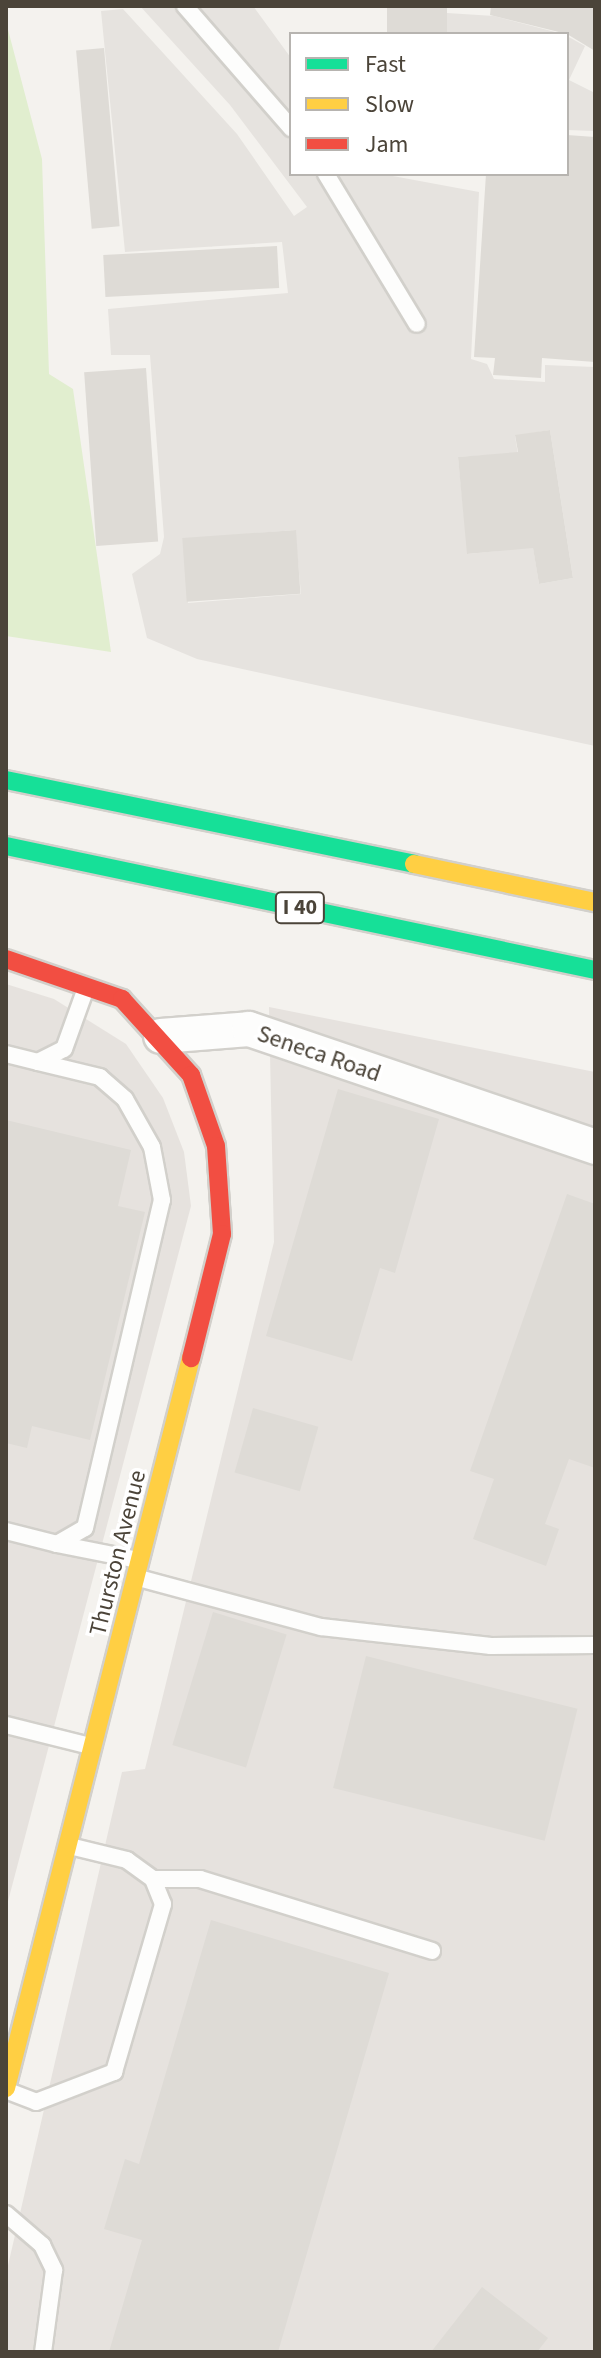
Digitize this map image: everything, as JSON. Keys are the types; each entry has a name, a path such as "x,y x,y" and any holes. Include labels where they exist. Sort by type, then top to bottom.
{"main road":[{"path":"6,780 595,902"},
{"name":"I 40","path":"6,846 595,970"},
{"path":"6,959 87,983 122,999 161,1036"},
{"name":"Thurston Avenue","path":"6,2089 70,1846 222,1234 216,1146 191,1075 161,1036"}],"street":[{"name":"Seneca Road","path":"161,1036 249,1029 595,1147"}],"lane":[{"path":"185,6 289,126"},
{"path":"327,176 417,324"},
{"path":"38,1062 64,1049 87,983"},
{"path":"6,1054 100,1077 125,1099 152,1147 162,1200 85,1528 57,1544"},
{"path":"6,1531 57,1544 321,1627 491,1646 595,1645"},
{"path":"6,1725 95,1747"},
{"path":"6,2089 36,2102 114,2072 163,1904 153,1879 127,1860 70,1846"},
{"path":"153,1879 200,1879 432,1951"},
{"path":"6,2214 42,2245 54,2270 43,2352"}],"shaded area":[{"path":"140,6 253,6 289,55 289,176 393,176 479,192 471,359 487,364 494,379 545,382 545,365 595,367 595,746 197,659 147,638 132,574 160,554 164,537 150,355 111,355 108,309 288,293 282,242 125,252 101,11 123,9 237,134 294,216 307,207 230,105","holes":["550,430 573,578 539,584 515,436","488,455 497,551 468,554 458,457","295,530 301,594 188,603 183,539"]},
{"path":"447,13 494,16 555,32 446,32"},
{"path":"569,37 585,46 569,80"},
{"path":"569,80 595,93 595,131 569,130"},
{"path":"6,984 54,999 126,1044 163,1098 184,1152 191,1206 6,1909"},
{"path":"269,1007 595,1072 595,2352 6,2352 6,2274 122,1772 145,1769 274,1242"}],"green space":[{"path":"6,22 42,159 49,374 73,389 111,652 6,636"}],"building":[{"path":"387,6 447,6 447,32 387,32"},
{"path":"491,6 595,6 595,51 569,35 569,32 490,15"},
{"path":"104,48 120,226 92,229 76,50"},
{"path":"569,135 595,137 595,362 542,358 541,378 493,375 495,358 474,357 486,176 569,176"},
{"path":"277,246 279,288 105,297 103,255"},
{"path":"146,368 158,542 96,546 84,372"},
{"path":"550,430 573,578 539,584 533,548 467,554 458,457 518,452 515,435"},
{"path":"296,530 300,594 187,602 182,538"},
{"path":"338,1089 439,1119 395,1273 380,1268 352,1361 266,1336"},
{"path":"6,1120 131,1150 118,1206 145,1212 90,1440 32,1426 27,1448 6,1443"},
{"path":"567,1194 595,1204 595,1468 569,1459 545,1524 559,1529 546,1566 473,1539 494,1479 470,1471"},
{"path":"253,1408 318,1427 300,1491 235,1472"},
{"path":"213,1612 287,1635 246,1767 172,1745"},
{"path":"366,1656 578,1709 545,1841 333,1788"},
{"path":"211,1920 389,1973 278,2352 109,2352 142,2240 104,2229 125,2159 139,2164"},
{"path":"482,2287 548,2338 537,2352 431,2352"}],"traffic: fast":[{"path":"6,780 414,864"},
{"path":"6,846 595,970"}],"traffic: slow":[{"path":"414,864 595,902"},
{"path":"6,2088 191,1358"}],"traffic: jam":[{"path":"6,959 122,999 191,1075 216,1146 222,1234 191,1358"}]}
